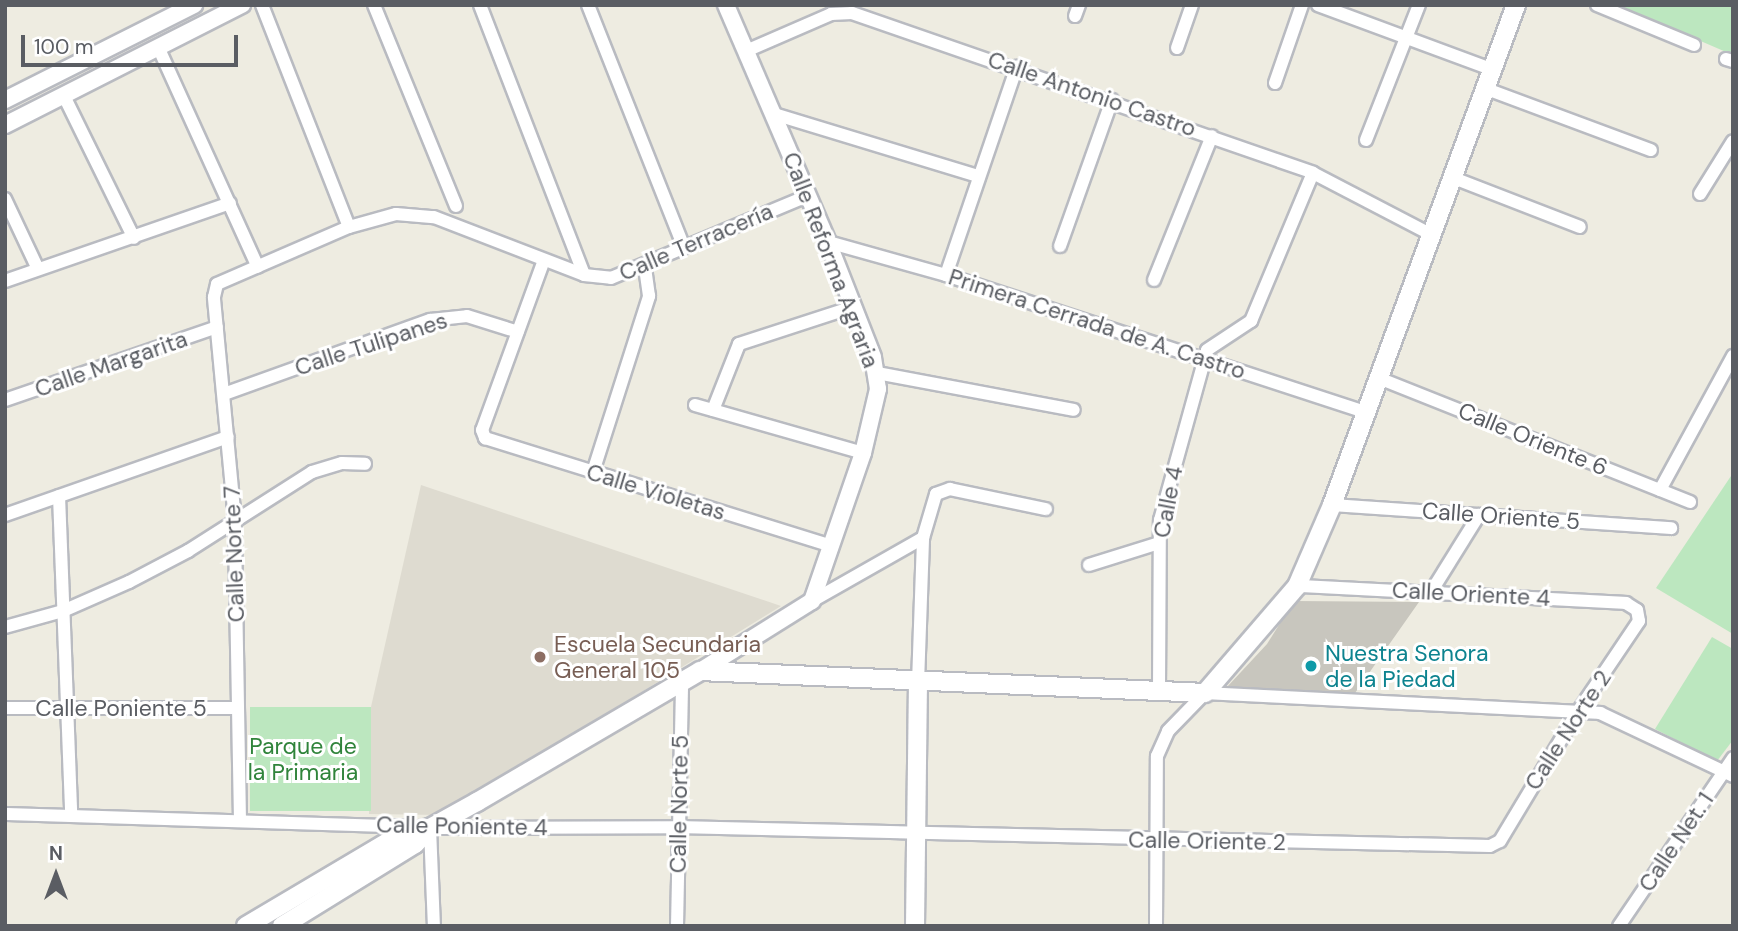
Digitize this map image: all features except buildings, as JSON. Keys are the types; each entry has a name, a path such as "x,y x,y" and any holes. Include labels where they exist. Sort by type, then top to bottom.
{"main road":[{"path":"282,926 415,844 430,828 700,671 1205,693 1297,586 1332,505 1376,377 1516,5"},
{"path":"915,926 918,682"},
{"path":"246,926 399,835 430,828"}],"street":[{"path":"5,100 194,5"},
{"path":"5,125 242,5"},
{"path":"262,5 349,227"},
{"path":"373,5 456,206"},
{"path":"480,5 584,275"},
{"path":"588,5 684,247"},
{"name":"Calle Reforma Agraria","path":"726,5 828,242 877,373 874,414 863,453 828,545 811,601"},
{"path":"1177,48 1192,5"},
{"path":"1275,83 1302,5"},
{"path":"1318,5 1491,69"},
{"path":"1366,140 1419,5"},
{"path":"1597,5 1694,45"},
{"name":"Calle Antonio Castro","path":"746,51 842,12 1017,67 1313,173 1430,234"},
{"path":"159,49 258,267"},
{"path":"946,275 1017,67"},
{"path":"1484,88 1651,150"},
{"path":"64,96 134,238"},
{"path":"1060,246 1112,100"},
{"path":"774,114 978,176"},
{"path":"1154,280 1212,136"},
{"path":"1700,194 1733,141"},
{"path":"1205,359 1212,344 1251,321 1313,173"},
{"path":"1451,177 1580,227"},
{"name":"Calle Terracería","path":"214,288 349,227 380,216 417,214 584,275 611,278 646,266 684,247 807,196"},
{"path":"5,199 38,269"},
{"path":"5,281 230,204"},
{"name":"Primera Cerrada de A. Castro","path":"828,242 946,275 1364,412"},
{"path":"518,332 544,260"},
{"path":"593,472 649,296 646,266"},
{"name":"Calle Norte 7","path":"214,288 235,521 240,821"},
{"path":"713,410 738,344 853,307"},
{"name":"Calle Tulipanes","path":"225,394 430,320 467,316 518,332"},
{"name":"Calle Margarita","path":"5,401 216,327"},
{"name":"Calle Violetas","path":"518,332 482,430 485,438 828,545"},
{"path":"1660,490 1733,356"},
{"name":"Calle 4","path":"1159,691 1159,543 1168,484 1205,359"},
{"path":"877,373 1074,410"},
{"name":"Calle Oriente 6","path":"1376,377 1690,502"},
{"path":"695,405 863,453"},
{"path":"5,515 228,438"},
{"path":"5,627 63,611 152,569 312,472 335,465 365,464"},
{"path":"918,682 923,538 933,499 944,490 1046,509"},
{"path":"59,496 71,815"},
{"name":"Calle Oriente 5","path":"1332,505 1671,528"},
{"path":"1431,592 1479,514"},
{"path":"700,671 811,601 923,538"},
{"path":"1089,565 1159,543"},
{"name":"Calle Oriente 4","path":"1297,586 1626,603 1639,615"},
{"name":"Calle Norte 2","path":"1495,845 1577,713 1638,627 1639,615"},
{"name":"Calle Norte 5","path":"677,926 682,682"},
{"path":"1156,926 1160,747 1168,731 1205,693 1577,713 1618,719 1728,774"},
{"name":"Calle Poniente 5","path":"5,708 237,708"},
{"name":"Calle Net. 1","path":"1619,926 1728,774 1733,758"},
{"name":"Calle Poniente 4","path":"5,814 430,828 677,827 918,833"},
{"path":"430,828 434,926"},
{"name":"Calle Oriente 2","path":"918,833 1495,845"}],"shaded area":[{"name":"Escuela Secundaria General 105","path":"421,485 781,606 442,815 369,814 371,707"}],"green space":[{"path":"1617,5 1733,5 1733,55"},
{"path":"1733,473 1733,634 1656,588"},
{"path":"1712,637 1733,649 1733,740 1717,761 1655,729"},
{"name":"Parque de la Primaria","path":"250,707 371,707 371,811 250,811"}],"place":[{"name":"Escuela Secundaria General 105","path":"540,657"},
{"name":"Nuestra Senora de la Piedad","path":"1311,666"}]}
